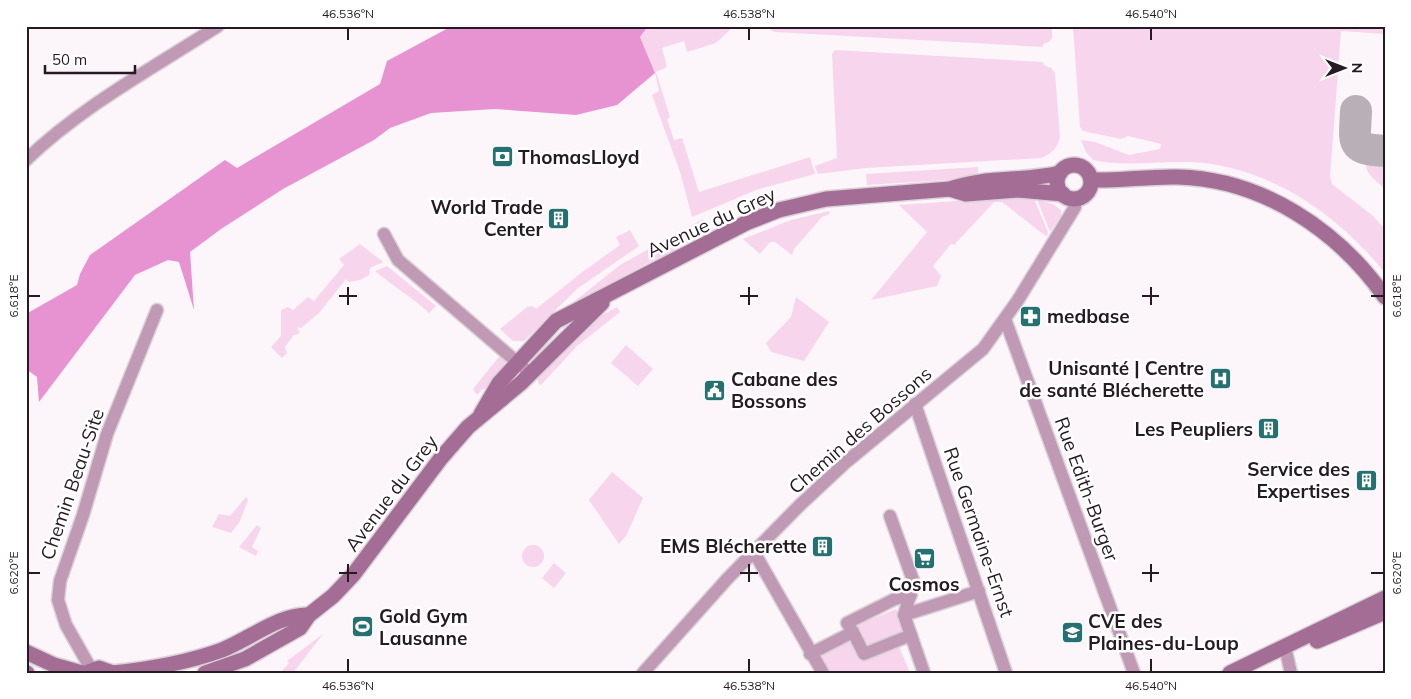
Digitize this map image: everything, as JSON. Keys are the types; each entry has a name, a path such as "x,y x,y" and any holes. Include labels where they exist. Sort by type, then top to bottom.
{"street":[{"path":"26,160 45,142 83,113 218,26"},
{"path":"1078,165 1087,171 1090,180 1086,193 1069,196 1058,186 1060,173 1068,166 1078,165"},
{"name":"Avenue du Grey","path":"481,414 498,383 556,321 612,294 664,264 746,223 779,210 842,197 950,189 966,183 1038,178 1060,173"},
{"path":"1090,180 1177,176 1219,182 1252,192 1277,202 1328,234 1362,267 1385,297"},
{"name":"Avenue du Grey","path":"950,189 966,194 1020,190 1069,196"},
{"name":"Chemin des Bossons","path":"643,673 754,552 845,463 982,349 1005,319 1076,207 1069,196"},
{"path":"384,234 398,260 530,374"},
{"name":"Avenue du Grey","path":"203,673 245,659 300,628 309,615 353,575 441,458 481,414 530,374 612,294"},
{"name":"Chemin Beau-Site","path":"86,672 66,625 58,600 60,581 83,516 107,434 157,310"},
{"name":"Rue Edith-Burger","path":"1005,319 1134,673"},
{"name":"Rue Germaine-Ernst","path":"915,404 1006,673"},
{"path":"890,516 914,582 904,615 924,673"},
{"path":"754,552 822,673"},
{"path":"904,615 979,591"},
{"path":"910,595 895,599 847,623 864,654 911,635"},
{"path":"1230,673 1385,598"},
{"path":"1285,647 1301,648 1385,612"},
{"path":"26,652 54,665 86,672 102,668 113,673 170,665 197,658 222,649 295,614 309,615"},
{"path":"810,654 852,632"},
{"path":"1285,647 1291,673"},
{"path":"197,658 203,673"}],"shaded area":[{"path":"452,26 648,26 640,37 655,73 617,105 576,115 495,109 431,113 390,128 374,140 283,189 221,229 190,252 194,310 179,262 168,260 135,275 39,402 37,377 26,369 26,314 77,285 80,274 90,255 225,160 237,168 380,84 387,61"},
{"path":"648,26 734,26 716,43 687,52 684,41 662,48 667,67 656,72 670,117 667,119 674,140 682,138 699,192 810,157 815,174 756,190 692,217 680,172 652,95 659,91 655,73 640,37"},
{"path":"763,26 1052,26 1052,38 1049,42 1043,44 1043,47 775,32"},
{"path":"1073,26 1385,26 1385,34 1341,31 1330,177 1332,184 1372,215 1385,229 1385,273 1366,251 1323,212 1272,182 1245,172 1217,165 1188,162 1129,163 1093,160 1086,152 1081,140 1095,142 1129,155 1160,149 1161,144 1128,136 1121,139 1083,131 1080,127"},
{"path":"835,50 1043,62 1044,65 1051,68 1055,73 1060,137 1058,144 1051,152 1041,158 866,168 818,174 815,166 837,158 832,54"},
{"path":"1367,157 1385,158 1385,189 1368,172 1366,167"},
{"path":"978,167 978,178 867,185 866,174"},
{"path":"998,198 1034,199 1048,232 1047,237 1002,202 994,202 954,245 951,244 933,266 941,276 937,286 871,300 927,232 899,205"},
{"path":"1037,199 1053,204 1061,210 1061,215 1050,232"},
{"path":"829,211 830,214 822,217 794,249 792,255 775,242 770,242 760,254 743,239 791,220"},
{"path":"703,219 709,232 644,265 556,316 620,265"},
{"path":"630,230 639,246 577,289 524,341 513,341 500,329 527,307 532,306 536,309 620,245 616,237"},
{"path":"360,244 383,262 370,268 369,275 360,280 349,282 346,279 319,313 301,328 297,327 300,333 293,336 285,347 287,353 282,358 271,347 281,336 281,310 288,307 293,310 308,297 314,301 344,265 339,259"},
{"path":"387,266 436,306 429,313 375,271"},
{"path":"796,297 829,322 804,361 771,352 766,343 791,317"},
{"path":"617,307 620,312 577,346 541,385 538,383 538,379 575,339 596,320"},
{"path":"626,345 653,369 638,386 611,363"},
{"path":"502,353 509,362 486,390 484,388 477,395 473,389"},
{"path":"612,472 643,498 626,536 619,544 589,500"},
{"path":"246,497 248,500 240,521 231,533 212,527 219,514 230,516"},
{"path":"257,525 261,528 252,547 258,551 256,556 239,547"},
{"path":"529,545 537,545 544,552 544,560 537,567 529,567 522,560 522,552"},
{"path":"554,563 566,573 554,588 542,578"},
{"path":"896,609 906,632 864,649 855,626"},
{"path":"323,634 293,673 282,671 289,663 287,661"},
{"path":"852,637 859,651 898,644 910,673 829,673 818,655"}],"taxiway":[{"path":"1356,111 1355,137 1357,142 1365,148 1385,151"}],"place":[{"name":"ThomasLloyd","path":"502,157"},
{"name":"World Trade Center","path":"559,218"},
{"name":"medbase","path":"1031,316"},
{"name":"Unisanté | Centre de santé Blécherette","path":"1220,379"},
{"name":"Cabane des Bossons","path":"715,390"},
{"name":"Les Peupliers","path":"1269,429"},
{"name":"Service des Expertises","path":"1366,480"},
{"name":"EMS Blécherette","path":"823,546"},
{"name":"Cosmos","path":"924,558"},
{"name":"Gold Gym Lausanne","path":"363,627"},
{"name":"CVE des Plaines-du-Loup","path":"1072,632"}]}
